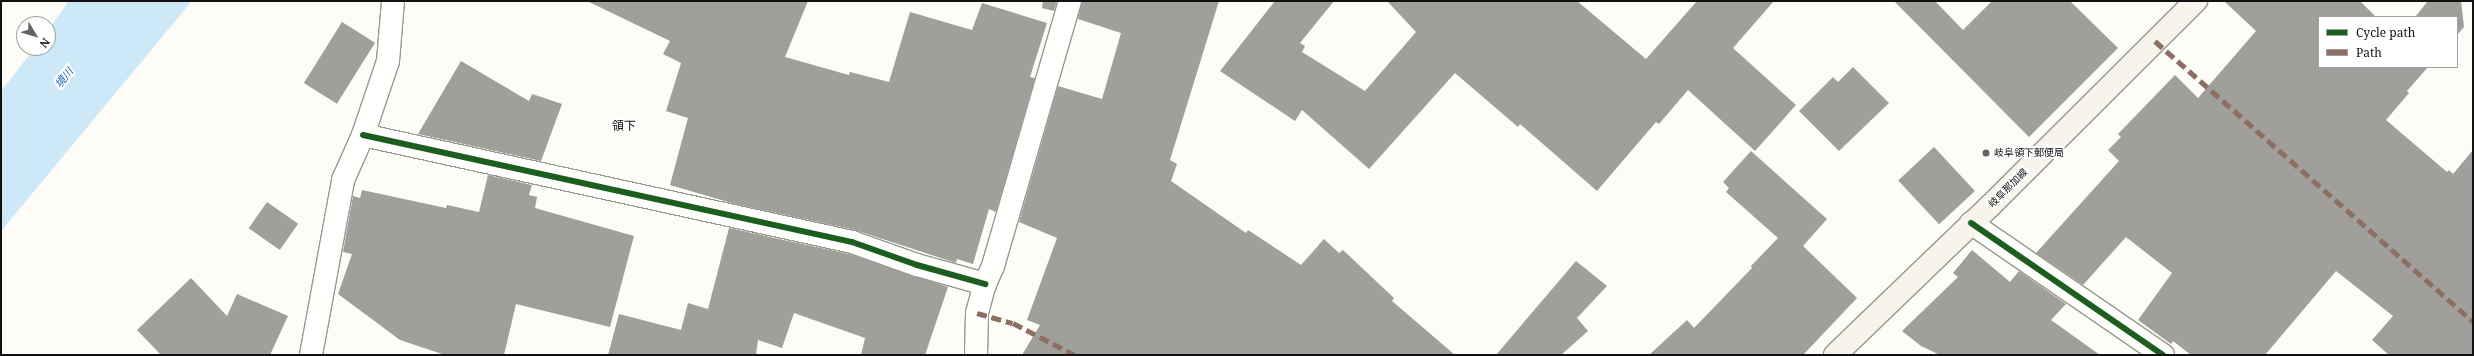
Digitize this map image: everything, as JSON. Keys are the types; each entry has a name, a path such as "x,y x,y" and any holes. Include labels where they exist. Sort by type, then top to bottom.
{"main road":[{"name":"岐阜那加線","path":"1835,355 1972,223 2196,1"}],"street":[{"path":"311,355 343,180 363,135 388,61 393,1"},
{"path":"976,355 977,313 985,284 993,266 1070,1"},
{"path":"363,135 852,242 917,265 985,284"},
{"path":"1972,223 2163,355"}],"water":[{"name":"境川","path":"69,1 192,1 1,231 1,91 29,56 56,56 56,19"}],"building":[{"path":"587,1 808,1 785,57 849,75 850,72 889,82 910,12 972,30 982,3 1047,23 1030,77 1035,78 996,212 989,209 973,264 957,259 956,263 855,230 735,204 670,185 688,118 666,111 681,63 663,54 670,41"},
{"path":"1043,1 1057,1 1054,11 1042,8"},
{"path":"1082,1 1219,1 1170,160 1177,164 1171,181 1246,233 1248,230 1301,265 1324,239 1339,253 1343,250 1394,298 1392,301 1455,355 1022,355 1040,325 1027,320 1057,238 1019,222 1058,86 1102,99 1121,33 1078,19"},
{"path":"1275,1 1334,1 1300,43 1305,46 1302,52 1365,91 1416,32 1387,1 1577,1 1646,59 1697,1 1774,1 1733,48 1796,105 1755,151 1688,90 1659,124 1656,122 1597,191 1520,124 1518,127 1455,73 1369,169 1302,110 1295,121 1220,71"},
{"path":"1894,1 1935,1 1963,30 1992,1 2070,1 2118,48 2029,137"},
{"path":"2224,1 2360,1 2375,16 2318,16 2318,68 2427,68 2407,91 2409,93 2386,120 2447,172 2449,170 2453,174 2473,150 2473,355 2389,355 2372,340 2393,316 2336,271 2265,355 2191,355 2173,341 2171,344 2138,320 2172,273 2126,237 2083,285 2036,253 2119,161 2108,150 2121,137 2118,134 2175,75 2198,98 2256,31"},
{"path":"2428,1 2461,1 2464,27 2458,34 2458,16 2416,16"},
{"path":"342,22 375,43 337,104 304,83"},
{"path":"461,61 529,101 532,94 562,104 541,161 418,134"},
{"path":"1853,67 1889,103 1839,151 1799,111 1833,77 1838,82"},
{"path":"1934,147 1975,191 1939,224 1898,180"},
{"path":"1751,151 1827,219 1803,246 1857,298 1803,355 1649,355 1687,320 1694,328 1752,268 1751,266 1778,238 1726,192 1729,188 1723,182"},
{"path":"488,175 532,185 529,195 537,197 535,208 634,236 610,327 516,304 504,355 445,355 400,340 338,294 352,254 343,252 353,196 360,198 362,190 446,208 447,205 479,212"},
{"path":"267,202 298,224 280,250 249,228"},
{"path":"729,228 849,254 948,287 925,355 861,355 865,338 794,313 782,348 758,340 756,355 608,355 619,314 681,330 688,303 708,309"},
{"path":"1972,250 2010,282 2019,271 2066,304 2051,320 2100,355 1940,355 1921,346 1902,331 1958,277 1953,273"},
{"path":"1576,261 1607,286 1577,318 1588,331 1561,355 1496,355"},
{"path":"191,278 227,316 237,294 288,316 270,355 161,355 137,330"}],"marked path":[{"path":"2155,41 2473,321"},
{"path":"977,313 1013,323 1075,355"}],"cycle path":[{"path":"363,135 852,242 917,265 985,284"},
{"path":"1971,223 2163,355"}],"place":[{"name":"岐阜領下郵便局","path":"1986,153"}],"district":[{"name":"領下","path":"624,126"}]}
